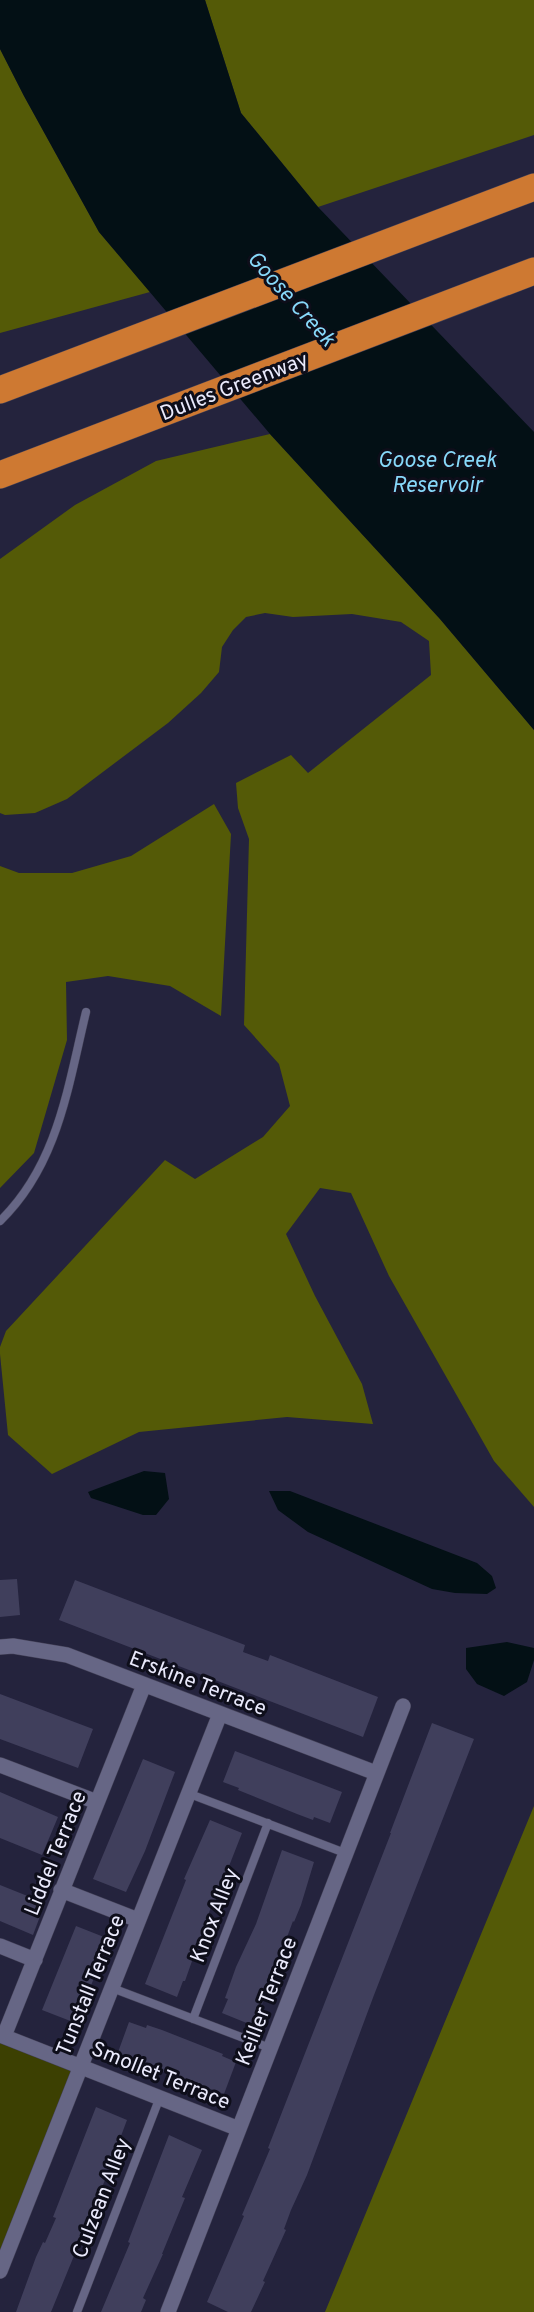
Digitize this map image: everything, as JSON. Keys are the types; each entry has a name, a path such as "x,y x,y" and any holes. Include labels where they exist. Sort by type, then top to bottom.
{"highway":[{"path":"10,386 534,187"},
{"name":"Dulles Greenway","path":"0,475 534,271"}],"street":[{"name":"Erskine Terrace","path":"0,1647 13,1646 67,1655 376,1773"},
{"name":"Liddel Terrace","path":"2,2035 35,1960 144,1685"},
{"name":"Keiller Terrace","path":"168,2312 403,1706"},
{"name":"Tunstall Terrace","path":"0,2271 220,1714"},
{"path":"0,1765 97,1802"},
{"path":"62,1890 138,1920"},
{"path":"0,1946 35,1960"},
{"name":"Smollet Terrace","path":"2,2035 239,2129"}],"lane":[{"path":"0,1221 16,1206 46,1160 61,1116 86,1012"},
{"path":"190,1794 345,1853"},
{"name":"Knox Alley","path":"194,2019 268,1823"},
{"path":"111,1987 270,2048"},
{"name":"Culzean Alley","path":"77,2312 160,2097"}],"shaded area":[{"path":"0,2035 81,2066 0,2271"}],"green space":[{"path":"205,0 534,0 534,135 318,207 241,113"},
{"path":"0,49 99,232 150,292 0,333"},
{"path":"270,434 440,619 534,730 534,1507 494,1461 389,1276 351,1193 320,1188 286,1234 315,1296 362,1384 373,1424 287,1417 139,1432 52,1474 8,1435 0,1354 6,1331 165,1160 195,1179 263,1137 290,1106 279,1064 244,1025 249,839 238,808 236,783 291,755 308,773 431,675 429,641 401,622 352,614 293,617 265,613 246,617 233,630 222,647 219,672 201,693 168,723 67,799 35,813 5,815 0,813 0,559 75,505 156,461"},
{"path":"214,804 231,834 221,1016 170,986 108,976 66,982 67,1040 34,1153 0,1188 0,866 19,873 72,873 131,856"},
{"path":"534,1806 534,2312 325,2312"}],"water":[{"name":"Goose Creek Reservoir","path":"0,0 205,0 241,113 318,207 534,432 534,730 440,619 270,434 99,232 0,49"},
{"path":"144,1471 165,1473 169,1499 156,1515 143,1515 91,1498 88,1492"},
{"path":"269,1491 290,1491 477,1563 492,1576 496,1588 487,1594 455,1593 432,1589 308,1532 278,1510"},
{"path":"507,1642 534,1648 534,1660 527,1682 504,1696 477,1684 466,1669 466,1648"}],"building":[{"path":"17,1579 20,1615 0,1617 0,1580"},
{"path":"75,1580 245,1645 243,1652 268,1661 270,1655 378,1697 363,1737 59,1620"},
{"path":"0,1694 93,1729 78,1768 0,1739"},
{"path":"432,1723 474,1739 374,1995 307,2175 291,2210 284,2229 286,2230 263,2281 265,2282 251,2312 228,2312 207,2302 244,2216 242,2215 270,2149 268,2148"},
{"path":"235,1751 342,1792 330,1823 297,1814 223,1782"},
{"path":"143,1759 175,1772 145,1851 126,1892 93,1879"},
{"path":"0,1792 58,1817 42,1855 0,1838"},
{"path":"210,1820 242,1833 177,1997 145,1984 186,1880 184,1879"},
{"path":"282,1850 314,1862 301,1905 254,2026 222,2013 236,1967 256,1924"},
{"path":"0,1885 45,1903 33,1935 0,1921"},
{"path":"76,1926 109,1939 82,2009 79,2008 73,2022 42,2010"},
{"path":"129,2022 146,2028 147,2025 162,2030 223,2054 222,2056 236,2062 224,2094 117,2055"},
{"path":"96,2107 127,2120 121,2136 123,2136 51,2312 16,2312 36,2257 56,2218 53,2217"},
{"path":"169,2135 202,2150 182,2197 185,2198 163,2254 143,2298 146,2300 141,2312 101,2312 130,2243 128,2242"}],"water label":[{"name":"Goose Creek","path":"292,298"}]}
